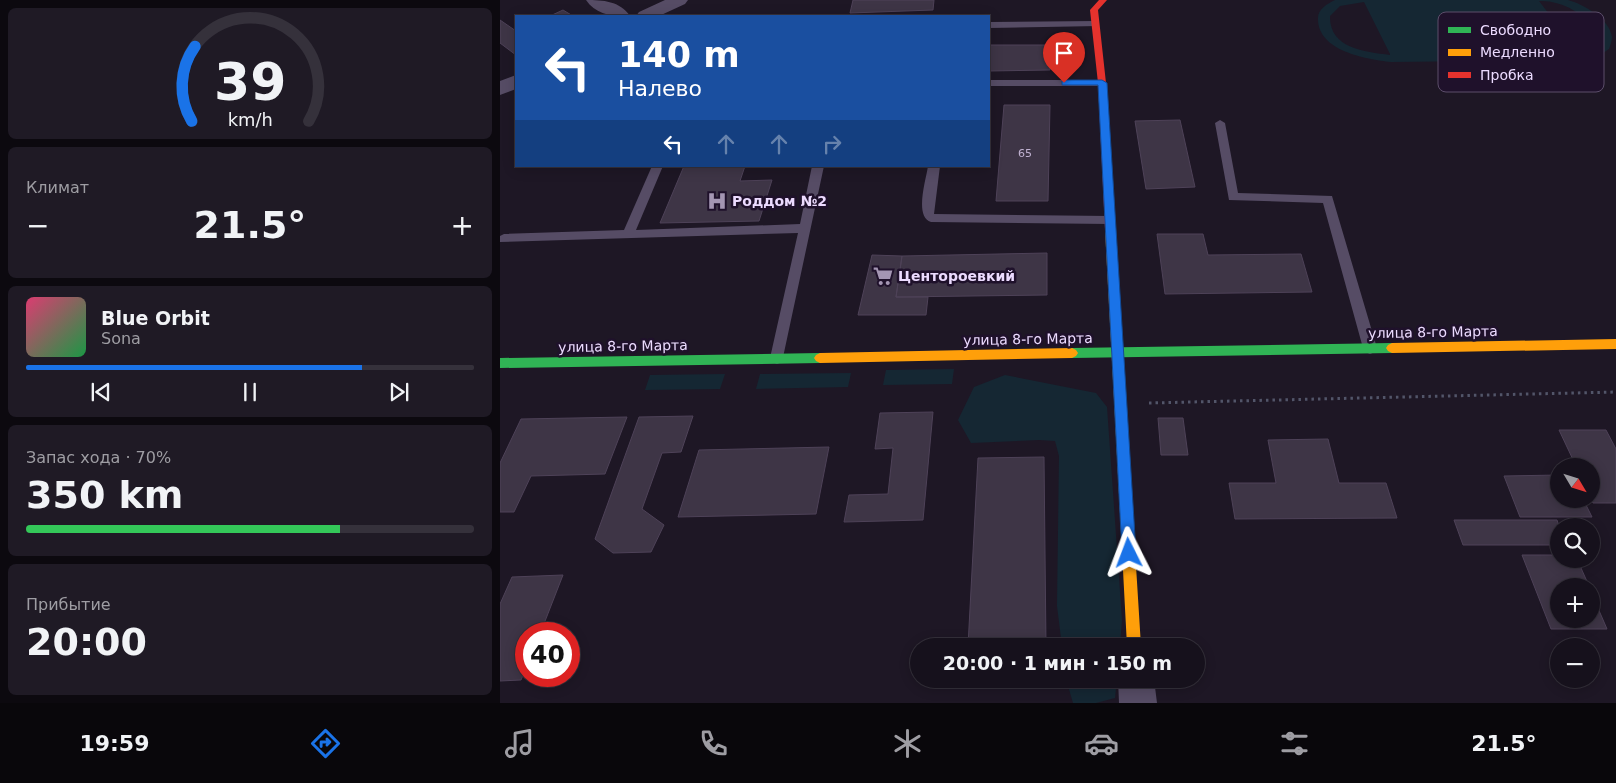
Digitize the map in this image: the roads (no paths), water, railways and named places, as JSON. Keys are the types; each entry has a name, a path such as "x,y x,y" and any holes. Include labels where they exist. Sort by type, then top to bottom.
{"street":[{"path":"595,0 619,15"},
{"path":"647,15 678,0"},
{"path":"1103,0 1094,10 1102,83 1134,638"},
{"path":"500,89 515,82"},
{"name":"улица 8-го Марта","path":"500,363 1616,344"},
{"path":"1137,688 1138,703"}],"lane":[{"path":"990,25 1096,24"},
{"path":"990,83 1102,83"},
{"path":"1220,123 1233,197 1328,199 1370,348"},
{"path":"628,234 658,167"},
{"path":"777,358 818,167"},
{"path":"934,167 927,210 931,218 1110,220"},
{"path":"504,239 805,228"}],"place":[{"name":"Роддом №2","path":"717,201"},
{"name":"Центороевкий","path":"883,276"}]}
